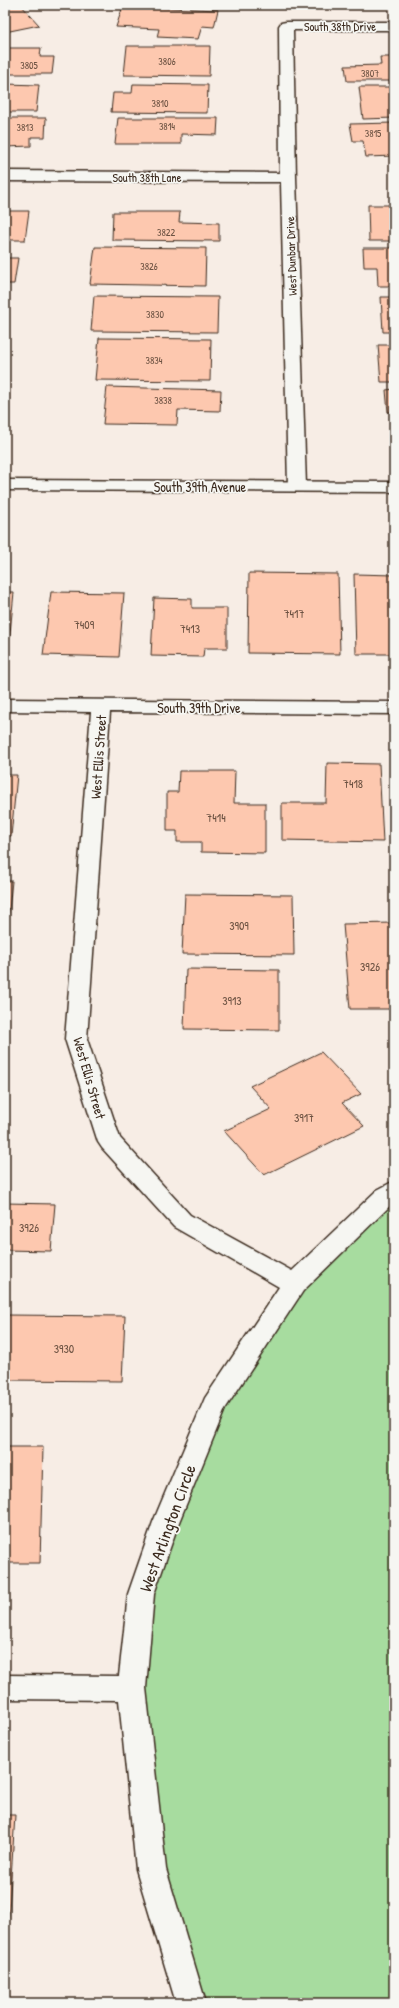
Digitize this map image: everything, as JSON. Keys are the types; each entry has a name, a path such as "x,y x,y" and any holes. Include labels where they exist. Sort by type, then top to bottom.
{"street":[{"name":"South 38th Drive","path":"286,26 394,26"},
{"name":"West Dunbar Drive","path":"286,26 288,178 297,486"},
{"name":"South 38th Lane","path":"5,176 288,178"},
{"name":"South 39th Avenue","path":"5,485 394,487"},
{"name":"South 39th Drive","path":"5,705 394,708"},
{"name":"West Ellis Street","path":"101,706 76,1039 110,1142 182,1220 294,1284"},
{"name":"West Arlington Circle","path":"191,2003 151,1869 132,1688 141,1594 166,1522 214,1405 294,1284 385,1196 394,1190"},
{"path":"5,1687 132,1688"}],"green space":[{"path":"394,1190 394,2003 191,2003 151,1869 141,1594 214,1405 294,1284"}],"building":[{"path":"5,5 21,5 39,25 5,32"},
{"path":"123,6 218,10 214,27 202,26 198,39 157,37 159,29 116,27"},
{"path":"127,46 210,46 209,76 124,75"},
{"path":"5,48 41,48 40,57 54,57 52,74 5,74"},
{"path":"380,57 394,57 394,81 347,81 345,66 381,65"},
{"path":"5,84 39,85 36,112 5,112"},
{"path":"133,84 208,85 207,113 111,112 113,93 132,93"},
{"path":"359,87 394,87 394,118 363,119"},
{"path":"5,118 46,118 45,137 31,137 31,146 5,147"},
{"path":"118,118 218,118 217,135 181,134 181,144 115,144"},
{"path":"394,123 394,156 366,157 363,141 353,141 350,124"},
{"path":"368,205 394,205 394,241 369,241"},
{"path":"5,211 29,211 25,240 5,240"},
{"path":"113,212 180,212 179,222 219,223 219,241 112,240"},
{"path":"95,247 206,248 205,286 90,284"},
{"path":"363,248 394,248 394,286 378,286 377,267 364,267"},
{"path":"5,258 18,258 14,284 5,284"},
{"path":"94,296 218,297 217,332 91,331"},
{"path":"381,297 394,297 394,332 383,332"},
{"path":"99,338 211,339 210,381 95,380"},
{"path":"378,345 394,345 394,382 381,382"},
{"path":"107,387 221,390 220,411 178,410 177,425 103,424"},
{"path":"394,389 394,412 388,412 386,390"},
{"path":"249,573 338,574 340,654 248,653"},
{"path":"354,574 394,575 394,654 356,654"},
{"path":"5,592 14,592 8,654 5,654"},
{"path":"51,592 124,593 119,657 43,655"},
{"path":"154,598 192,599 192,608 227,608 227,648 204,648 203,657 151,656"},
{"path":"327,763 379,764 383,842 282,840 282,803 326,803"},
{"path":"179,771 235,771 234,803 265,803 265,853 201,852 201,842 177,842 177,831 167,831 167,792 178,792"},
{"path":"5,775 17,775 11,836 5,836"},
{"path":"5,881 12,881 7,929 5,929"},
{"path":"185,894 293,895 294,955 182,954"},
{"path":"394,923 394,1009 350,1009 343,924"},
{"path":"186,969 279,970 279,1030 184,1029"},
{"path":"321,1052 361,1094 342,1103 364,1126 264,1175 224,1131 271,1109 250,1086"},
{"path":"5,1203 55,1204 51,1251 5,1250"},
{"path":"5,1315 125,1316 122,1381 5,1380"},
{"path":"5,1447 43,1447 40,1563 5,1563"},
{"path":"5,1815 15,1815 5,1973"}]}
